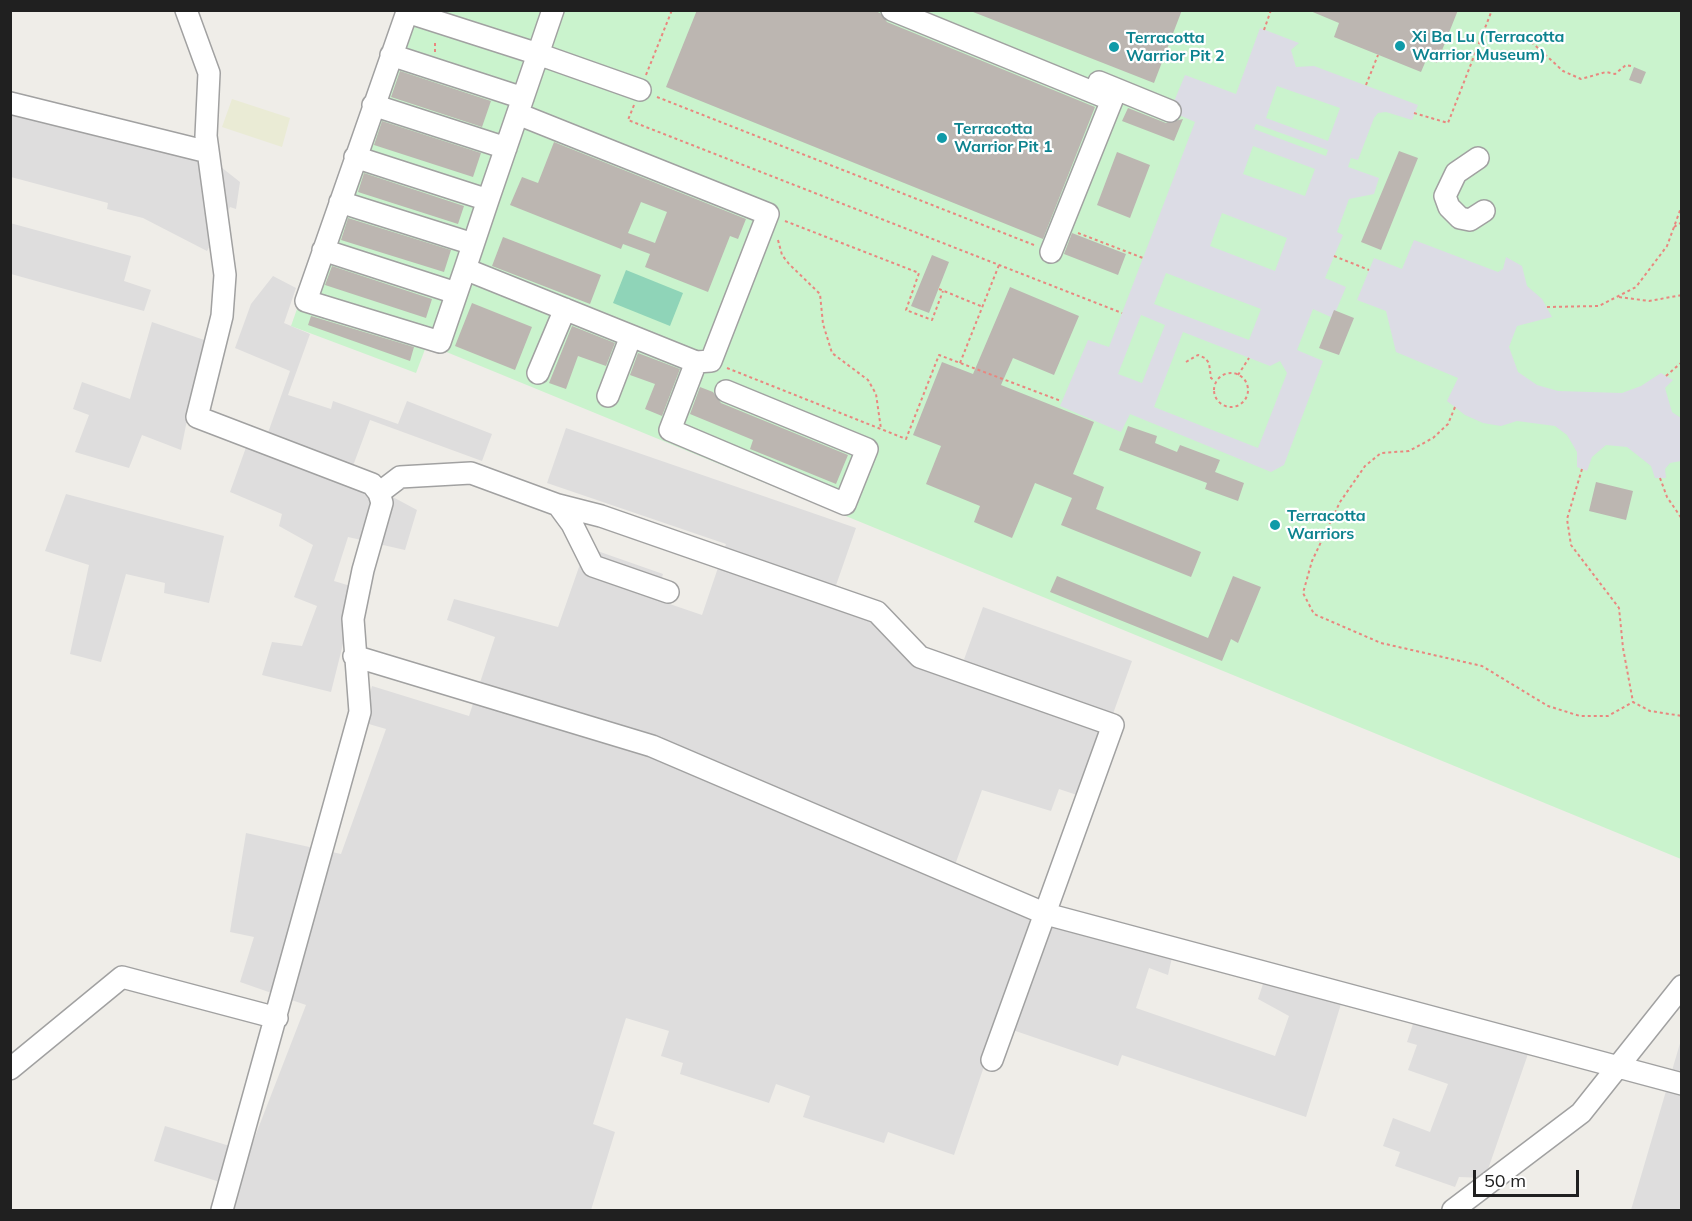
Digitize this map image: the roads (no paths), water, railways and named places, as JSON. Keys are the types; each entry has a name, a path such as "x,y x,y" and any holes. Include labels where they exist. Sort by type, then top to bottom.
{"street":[{"path":"186,10 209,73 206,136 225,275 222,316 197,417 372,484 379,493 382,503 363,570 353,619 360,712 222,1210"},
{"path":"553,10 538,54 520,106 473,244 465,269 456,293 440,342 306,301 407,12 538,54 640,90"},
{"path":"892,10 1112,100 1052,252"},
{"path":"921,10 1170,111"},
{"path":"391,55 435,69 520,106 766,219 703,362 670,430 845,504 867,449 726,391"},
{"path":"10,103 208,152"},
{"path":"373,105 506,148"},
{"path":"355,157 488,200"},
{"path":"1478,159 1456,173 1445,196 1449,207 1460,218 1470,220 1484,211"},
{"path":"340,202 473,244"},
{"path":"323,250 456,293"},
{"path":"465,269 631,336 703,362"},
{"path":"538,373 565,309"},
{"path":"608,396 631,336"},
{"path":"379,493 400,477 471,473 558,505 601,516 878,612 920,657 1113,725 992,1060"},
{"path":"558,505 572,525 593,566 668,592"},
{"path":"354,656 652,746 1046,914 1682,1084"},
{"path":"10,1069 122,977 277,1018"},
{"path":"1453,1210 1581,1113 1682,986"}],"place":[{"name":"Xi Ba Lu (Terracotta Warrior Museum)","path":"1400,46"},
{"name":"Terracotta Warrior Pit 2","path":"1114,47"},
{"name":"Terracotta Warrior Pit 1","path":"942,138"},
{"name":"Terracotta Warriors","path":"1275,525"}]}
